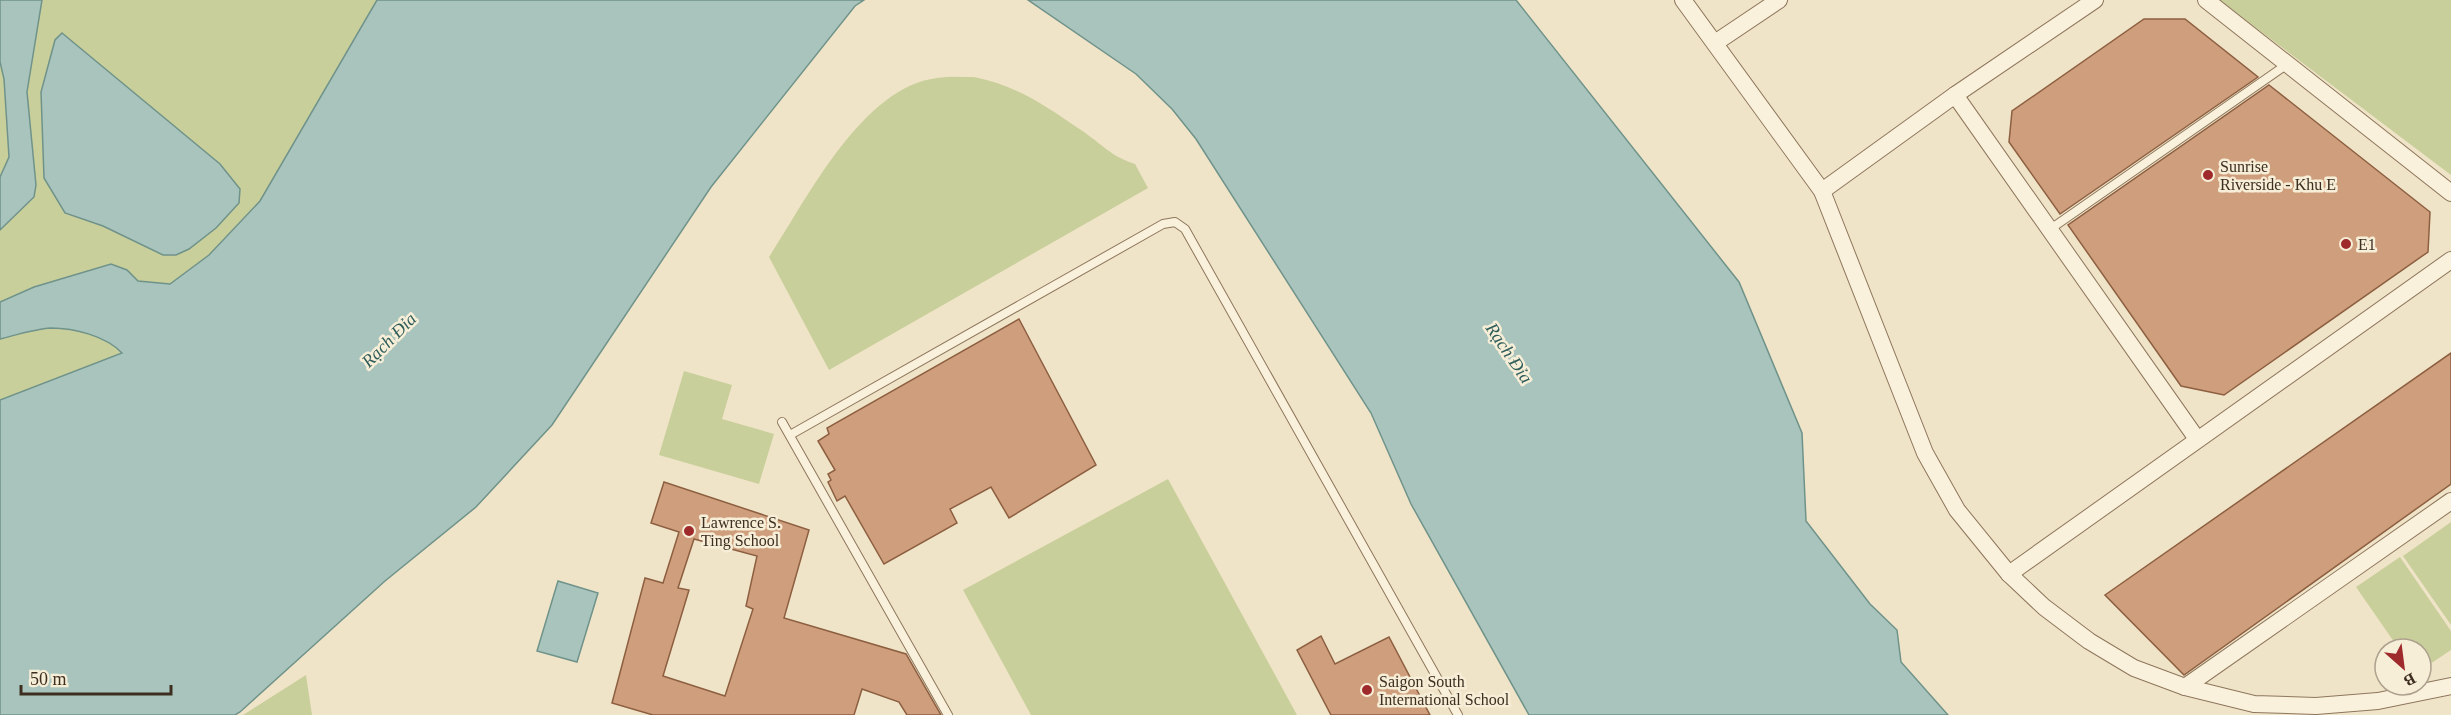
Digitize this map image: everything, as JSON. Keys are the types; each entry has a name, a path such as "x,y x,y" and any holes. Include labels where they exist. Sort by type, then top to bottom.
{"street":[{"path":"1683,0 1822,191 1925,453 1958,510 2009,573 2044,607 2089,641 2134,668 2185,687 2254,704 2316,706 2378,701 2451,686"},
{"path":"1715,43 1779,0"},
{"path":"1822,191 1955,95 2095,0"},
{"path":"2206,0 2451,193"},
{"path":"1955,95 2197,439"},
{"path":"2009,573 2451,260"},
{"path":"2185,687 2451,501"}],"lane":[{"path":"2049,230 2286,65"},
{"path":"790,435 1163,224 1175,222 1185,229 1458,715"},
{"path":"782,422 948,715"}],"green space":[{"path":"0,0 377,0 260,201 209,255 170,284 122,353 0,400"},
{"path":"2219,0 2451,0 2451,175"},
{"path":"974,77 1004,85 1030,98 1112,153 1135,164 1148,188 829,370 769,257 839,149 861,123 884,102 910,86 937,78"},
{"path":"684,371 732,385 722,419 774,434 759,484 659,455"},
{"path":"1168,479 1297,715 1031,715 963,590"},
{"path":"2451,522 2451,625 2403,556"},
{"path":"2400,557 2451,631 2451,650 2433,662 2433,637 2391,637 2356,587"},
{"path":"306,675 312,715 243,715"}],"water":[{"path":"0,0 42,0 27,92 36,185 34,197 0,230 0,177 9,157 4,79 0,62"},
{"name":"Rạch Đỉa","path":"377,0 864,0 855,6 711,187 552,425 476,507 385,581 240,712 235,715 0,715 0,400 122,353 99,338 79,331 60,328 39,330 0,339 0,302 34,287 111,264 127,270 138,281 170,284 209,255 260,201"},
{"name":"Rạch Đỉa","path":"1028,0 1516,0 1739,282 1802,433 1806,521 1870,604 1897,630 1901,662 1948,715 1529,715 1411,504 1371,413 1196,139 1172,109 1136,74"},
{"path":"62,33 220,164 240,189 239,203 216,228 189,249 176,255 163,255 103,226 65,213 44,178 41,92 55,40"},
{"path":"558,581 598,593 577,662 537,651"}],"building":[{"path":"2144,19 2185,19 2258,77 2060,214 2009,142 2012,111"},
{"name":"Sunrise Riverside - Khu E","path":"2269,85 2430,212 2428,252 2224,395 2181,386 2068,225"},
{"path":"1019,319 1096,465 1009,518 991,487 950,509 957,523 884,564 845,496 837,501 828,482 831,480 828,474 835,470 818,441 829,434 827,428"},
{"path":"2451,353 2451,484 2184,675 2105,595"},
{"path":"664,482 809,530 784,618 906,654 941,715 907,715 899,702 862,689 854,715 653,715 612,703 645,578 663,583 679,532 651,523","holes":["694,539 757,556 746,606 753,609 725,696 663,676 689,590 678,588"]},
{"name":"Saigon South International School","path":"1321,636 1335,664 1389,637 1430,715 1331,715 1297,650"}],"place":[{"name":"Sunrise Riverside - Khu E","path":"2208,175"},
{"name":"E1","path":"2346,244"},
{"name":"Lawrence S. Ting School","path":"689,531"},
{"name":"Saigon South International School","path":"1367,690"}]}
